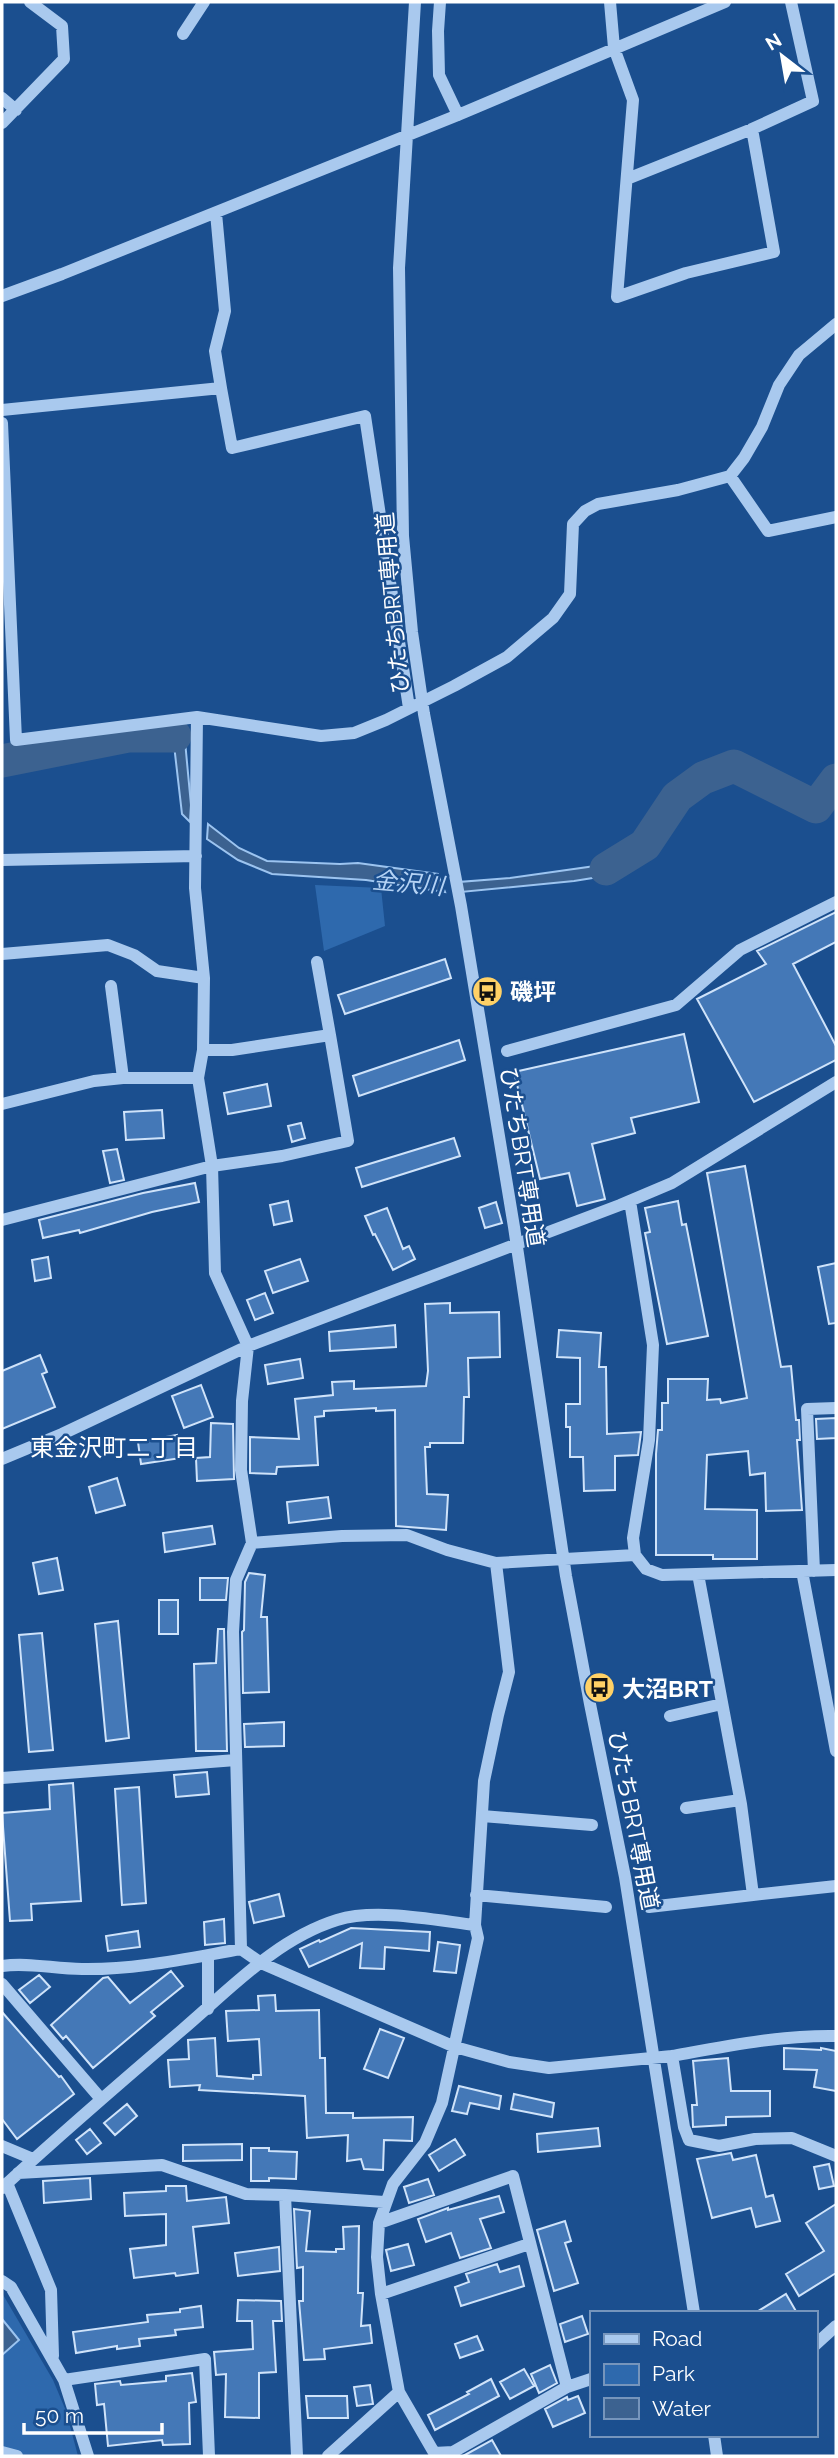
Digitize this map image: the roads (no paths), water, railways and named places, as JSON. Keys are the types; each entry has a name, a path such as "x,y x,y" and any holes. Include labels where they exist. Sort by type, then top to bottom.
{"street":[{"path":"2,123 64,59 62,26 30,2"},
{"path":"183,34 204,2"},
{"name":"ひたちBRT専用道","path":"415,2 399,268 406,583 422,701 461,906 516,1244 564,1560 625,1877 694,2311"},
{"path":"440,2 439,75 458,115"},
{"path":"610,2 614,48 633,100 617,296 686,273 774,252 752,129"},
{"path":"2,296 458,115 725,2"},
{"path":"626,179 752,129 813,101 791,2"},
{"path":"2,98 16,110"},
{"path":"216,213 225,311 215,351 232,448 365,416 409,708"},
{"path":"2,423 16,740 198,716 321,736 354,733 507,657 553,618 570,594 573,524 584,511 598,504 678,490 730,476 762,427 779,384 799,355 836,324"},
{"path":"2,410 220,388"},
{"path":"730,476 768,531 836,517"},
{"path":"198,716 195,888 204,978 204,1050 198,1078 212,1166 215,1273 248,1346 242,1401 242,1470 252,1543 236,1580 233,1632 242,1949"},
{"path":"2,860 196,856"},
{"path":"507,1051 676,1005 740,950 836,902"},
{"path":"2,954 108,944 134,955 157,971 204,978"},
{"path":"2,1220 212,1166 282,1156 348,1141 317,962"},
{"path":"111,986 123,1078"},
{"path":"204,1050 232,1050 330,1035"},
{"path":"2,1104 94,1081 123,1078 198,1078"},
{"path":"2,1459 62,1434 248,1346 672,1183 836,1082"},
{"path":"629,1200 653,1345 649,1440 633,1538 635,1555 646,1569 662,1575 836,1570"},
{"path":"836,1408 807,1409 808,1571 836,1751"},
{"path":"252,1543 342,1536 407,1535 447,1550 496,1563 635,1555"},
{"path":"496,1563 509,1672 484,1781 476,1895 475,1925 478,1938 442,2103 425,2143 393,2184 384,2202 379,2223 377,2257 381,2294 399,2392 435,2455 453,2452 566,2387 590,2379"},
{"path":"698,1574 740,1800 753,1895"},
{"path":"670,1716 722,1704"},
{"path":"2,1778 236,1760"},
{"path":"686,1808 740,1800"},
{"path":"482,1816 592,1825"},
{"path":"649,1907 836,1886"},
{"path":"476,1895 606,1907"},
{"path":"53,2360 51,2290 4,2186 101,2099 261,1963 302,1934 340,1919 393,1915 475,1925"},
{"path":"2,1966 20,1963 81,1969 132,1967 242,1949 261,1963 456,2047 509,2062 548,2068 672,2056 765,2040 836,2036"},
{"path":"208,1955 208,2009"},
{"path":"2,1984 101,2099"},
{"path":"672,2056 684,2127 689,2140 719,2146 755,2139 792,2138 836,2156"},
{"path":"2,2146 33,2159"},
{"path":"18,2173 162,2165 246,2194 384,2202"},
{"path":"379,2223 513,2176 566,2387"},
{"path":"285,2195 297,2456"},
{"path":"381,2294 529,2244"},
{"path":"2,2281 11,2287 64,2380 88,2456"},
{"path":"817,2343 836,2326"},
{"path":"64,2380 205,2359 209,2456"},
{"path":"328,2456 399,2392"},
{"path":"714,2437 717,2456"},
{"path":"2,2452 17,2456"}],"water":[{"path":"156,732 181,733 185,741 190,822 182,814 174,745 165,741 2,770 2,751 19,747 25,754"},
{"path":"208,824 239,848 267,861 358,863 438,874 445,892 366,880 272,874 238,860 207,839"},
{"path":"642,841 648,850 605,876 461,892 459,882 602,865"},
{"path":"2,2319 19,2340 2,2355"}],"waterway":[{"name":"金沢川","path":"2,761 128,736 175,736"},
{"name":"金沢川","path":"606,869 645,845 677,797 703,778 734,766 816,807 836,780"}],"place":[{"name":"磯坪","path":"487,991"},
{"name":"大沼BRT","path":"599,1688"}],"district":[{"name":"東金沢町二丁目","path":"114,1447"}]}
